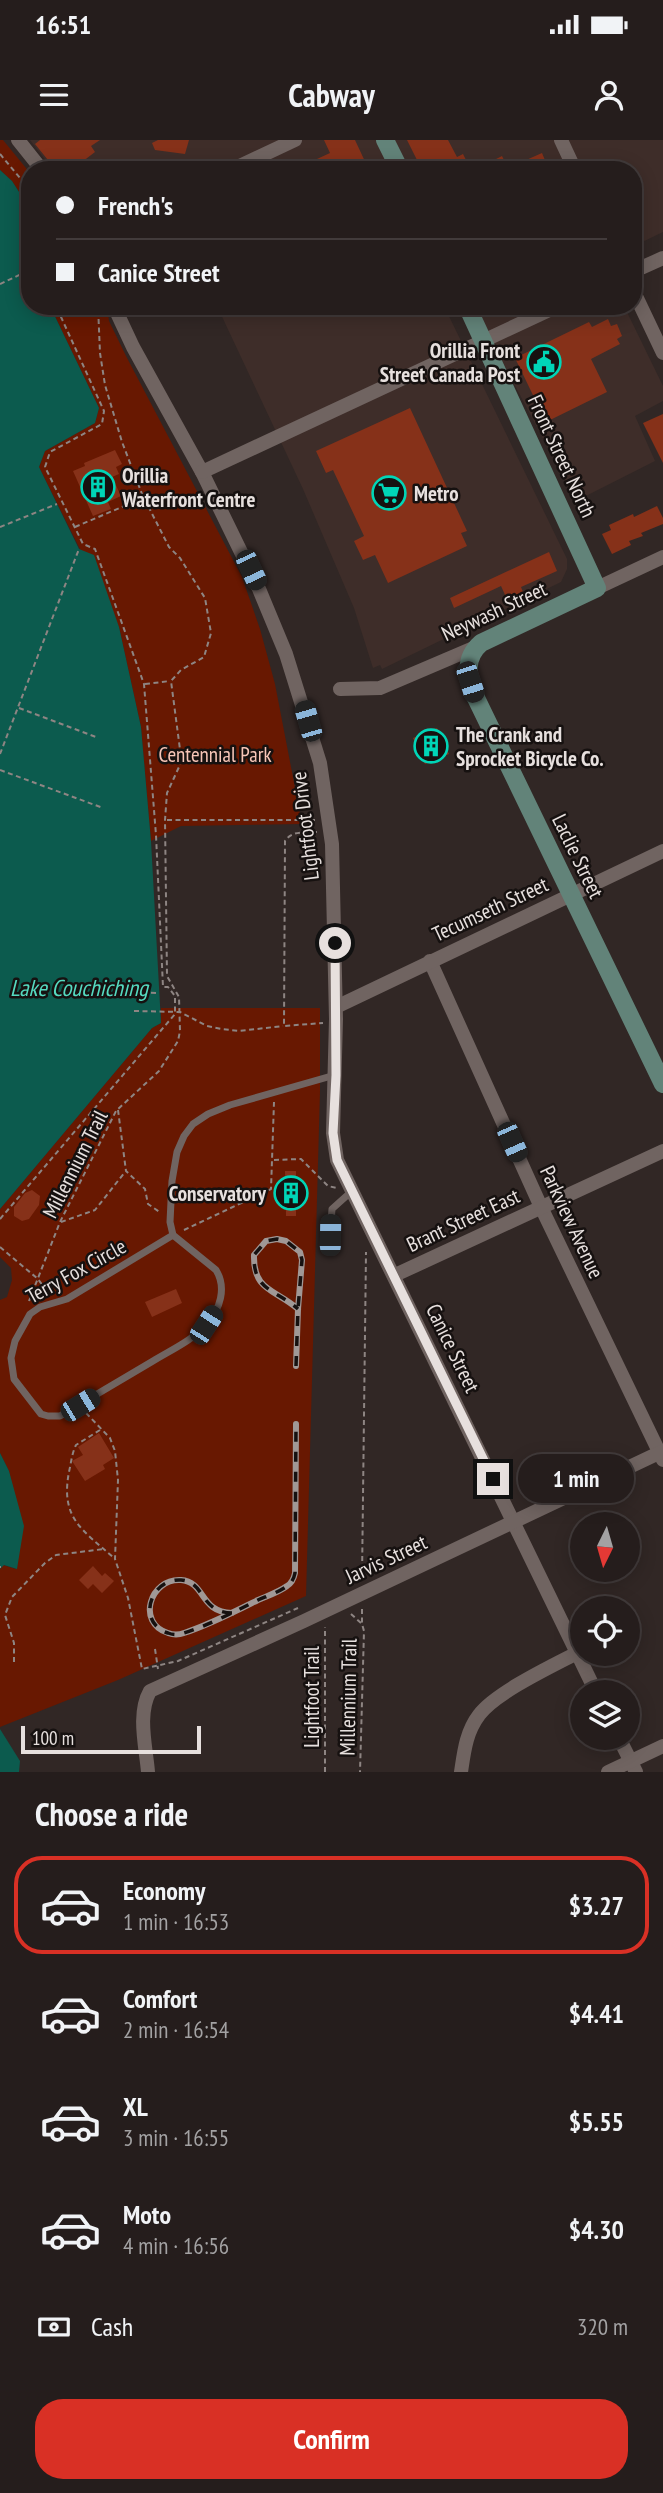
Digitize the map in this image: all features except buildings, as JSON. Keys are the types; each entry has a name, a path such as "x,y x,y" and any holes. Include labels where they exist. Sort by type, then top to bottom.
{"main road":[{"path":"385,140 396,161"},
{"name":"Front Street North","path":"471,315 597,588"},
{"name":"Neywash Street","path":"476,647 597,588"},
{"name":"Laclie Street","path":"476,647 468,664 475,696 663,1084"}],"street":[{"path":"18,140 35,161"},
{"path":"250,161 295,140"},
{"path":"561,140 571,161"},
{"path":"642,267 663,258"},
{"path":"642,309 663,353"},
{"name":"Lightfoot Drive","path":"118,315 242,551 277,630 302,701 320,763 332,844 336,1007"},
{"path":"202,472 539,315"},
{"name":"Neywash Street","path":"597,588 663,557"},
{"name":"Neywash Street","path":"340,689 380,688 476,647"},
{"name":"Tecumseth Street","path":"336,1007 663,851"},
{"name":"Parkview Avenue","path":"430,961 541,1208 662,1454"},
{"name":"Canice Street","path":"336,1007 333,1140 344,1187 395,1275 570,1639"},
{"name":"Brant Street East","path":"395,1275 663,1151"},
{"name":"Jarvis Street","path":"148,1772 144,1716 150,1691 662,1454"},
{"path":"461,1772 469,1732 479,1714 496,1700 570,1657"},
{"path":"608,1772 633,1767 663,1746"},
{"path":"625,1750 633,1767"}],"lane":[{"path":"173,1235 169,1217 177,1152 193,1124 230,1105 336,1075"},
{"path":"330,1235 332,1209 344,1187"},
{"name":"Terry Fox Circle","path":"173,1235 216,1270 221,1278 221,1298 206,1325 183,1343 80,1405 54,1417 41,1413 14,1379 11,1358 15,1341 30,1314 40,1307 67,1299 173,1235"}],"path":[{"path":"0,153 21,179"},
{"path":"0,284 21,274"},
{"path":"0,1219 175,1012 175,996 168,987 163,987 156,835 144,684 95,549 83,544 45,467 50,452 102,424 104,411 60,315"},
{"path":"98,315 99,346 105,384 122,442 144,497 169,547 202,590 211,620 211,633 204,657 181,670 172,681 144,684"},
{"path":"75,527 144,497"},
{"path":"0,527 57,504"},
{"path":"0,754 79,549"},
{"name":"Millennium Trail","path":"28,1303 60,1223 118,1110 151,1079 174,1049 180,1031 178,995 167,976 167,793 181,757 172,681"},
{"path":"18,708 96,737"},
{"path":"0,770 103,808"},
{"path":"166,820 320,820"},
{"path":"284,1026 285,841 293,833 321,831"},
{"path":"134,992 159,993"},
{"path":"135,1011 180,1012 207,1026 239,1031 328,1022"},
{"path":"173,1235 271,1189 274,1091"},
{"path":"118,1110 126,1171 145,1189 146,1200 151,1207 169,1217"},
{"path":"272,1160 301,1158 328,1186 344,1187"},
{"path":"60,1223 95,1210 126,1171"},
{"path":"362,1624 367,1242"},
{"path":"0,1247 38,1279 55,1303"},
{"path":"86,1413 110,1438 118,1463 115,1559 128,1598 142,1669 178,1661 297,1608 304,1621"},
{"path":"102,1429 76,1445 66,1496 67,1506 80,1528 115,1559"},
{"path":"15,1662 14,1643 5,1615 12,1597 56,1555 104,1549"},
{"name":"Millennium Trail","path":"344,1613 357,1617 362,1624 360,1772"},
{"name":"Lightfoot Trail","path":"325,1622 325,1772"},
{"path":"155,1649 157,1667"}],"shaded area":[{"path":"30,140 663,140 663,232 642,242 642,161 46,161"},
{"path":"221,315 448,315 567,559 567,569 561,582 382,669 380,665 373,668 354,608 303,489"},
{"path":"478,315 628,315 663,386 663,401 635,416 655,461 576,501"}],"green space":[{"path":"0,140 3,140 21,162 21,195 12,181 0,170"},
{"name":"Centennial Park","path":"54,315 108,315 126,356 242,577 275,684 302,824 181,826 151,841 141,727 119,627 39,467 45,451 95,423 99,408"},
{"path":"161,1008 320,1008 306,1596 118,1680 0,1727 0,1569 3,1565 16,1569 9,1471 0,1453 0,1300 7,1297 12,1280 11,1268 0,1257 0,1209 152,1028 161,1023"}],"water":[{"name":"Lake Couchiching","path":"0,170 12,181 21,195 21,315 54,315 99,408 95,423 45,451 39,467 79,549 94,555 119,627 141,727 151,841 161,1023 152,1028 0,1209"},
{"path":"0,1453 9,1471 24,1526 17,1569 4,1565 0,1569"},
{"path":"0,1729 20,1761 19,1772 0,1772"}],"railway":[{"path":"296,1366 302,1260 300,1252 286,1241 266,1241 254,1255 257,1276 267,1288 298,1309"},
{"path":"232,1613 214,1608 195,1586 181,1580 170,1581 161,1586 151,1602 150,1611 158,1628 170,1634 180,1634 231,1614 289,1585 295,1573 296,1424"}],"place":[{"name":"Orillia Front Street Canada Post","path":"544,362"},
{"name":"Orillia Waterfront Centre","path":"98,487"},
{"name":"Metro","path":"389,493"},
{"name":"The Crank and Sprocket Bicycle Co.","path":"431,746"},
{"name":"Conservatory","path":"291,1193"}],"route":[{"path":"335,943 336,1075 333,1133 337,1160 493,1479"}]}
